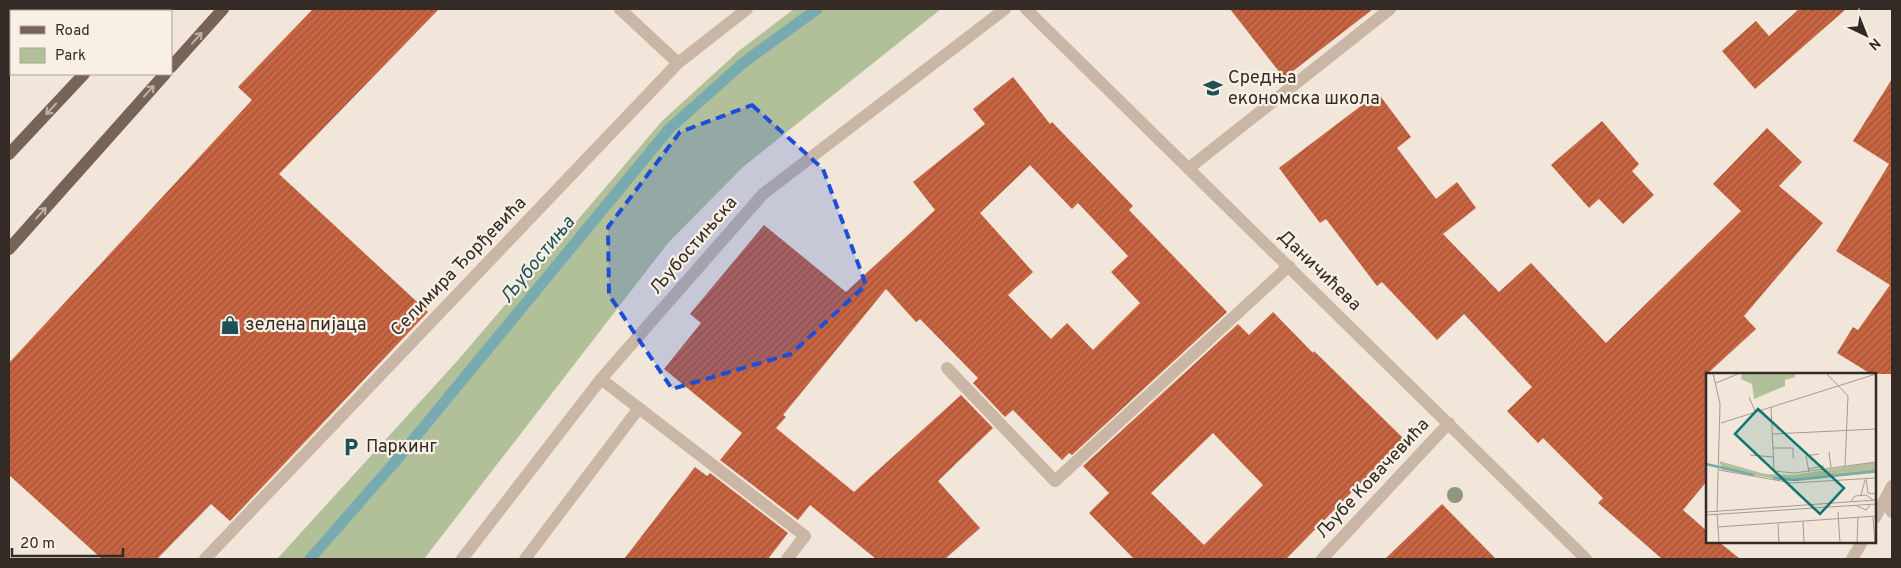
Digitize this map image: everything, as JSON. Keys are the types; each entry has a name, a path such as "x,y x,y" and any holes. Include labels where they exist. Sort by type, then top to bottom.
{"main road":[{"path":"172,66 223,9"},
{"path":"9,154 83,75"},
{"path":"9,249 164,75"}],"street":[{"path":"620,9 678,63"},
{"name":"Селимира Ђорђевића","path":"205,559 678,63 747,9"},
{"name":"Љубостињска","path":"462,559 600,379 763,194 1005,9"},
{"name":"Даничићева","path":"1026,9 1586,559"},
{"path":"1189,168 1390,9"},
{"path":"947,368 1055,481 1289,266"},
{"path":"600,379 805,536 787,559"},
{"path":"525,559 639,408"},
{"name":"Љубе Ковачевића","path":"1322,559 1449,423"},
{"path":"1876,516 1892,486"},
{"path":"1884,501 1892,512"},
{"path":"1852,559 1861,543"}],"highlighted area":[{"path":"752,105 823,169 866,285 791,354 672,389 609,295 608,227 680,132"}],"green space":[{"path":"794,9 941,9 743,167 668,243 424,559 277,559 459,359 662,121 740,50"}],"building":[{"name":"зелена пијаца","path":"313,9 439,9 279,174 428,312 230,521 211,504 157,559 102,559 9,475 9,363 252,100 238,87"},
{"path":"1230,9 1373,9 1284,78"},
{"path":"1799,9 1846,9 1755,89 1722,51 1756,21 1769,36"},
{"path":"1013,77 1050,124 1052,122 1133,206 1129,210 1227,312 1072,455 1069,453 1062,460 1013,410 1005,417 973,383 978,378 920,319 916,322 886,289 783,415 786,417 776,428 854,492 961,395 993,428 938,481 980,528 945,559 876,559 810,505 798,520 720,460 742,433 664,369 701,323 690,314 764,225 846,292 935,210 913,182 985,124 973,109","holes":["1030,165 1072,209 1078,203 1128,256 1111,272 1140,303 1093,350 1067,323 1051,339 1008,295 1033,272 980,213"]},
{"path":"1892,79 1892,374 1869,373 1837,353 1853,327 1858,330 1890,285 1836,251 1889,164 1853,141"},
{"path":"1378,93 1411,137 1397,148 1436,199 1457,182 1476,208 1443,234 1499,292 1531,263 1606,343 1741,211 1713,184 1767,128 1802,162 1779,186 1823,223 1744,316 1756,329 1706,373 1706,482 1683,510 1706,530 1706,543 1720,543 1740,559 1662,559 1598,503 1603,498 1543,438 1538,443 1507,411 1532,387 1464,314 1437,340 1382,282 1377,286 1326,219 1320,223 1279,168"},
{"path":"1602,121 1639,164 1632,171 1654,195 1623,224 1599,199 1589,208 1551,165"},
{"path":"1273,312 1313,353 1314,351 1404,439 1286,559 1134,559 1089,513 1109,493 1083,466 1238,324 1249,335","holes":["1213,433 1263,485 1204,545 1151,493"]},
{"path":"695,467 707,476 710,473 788,533 768,559 624,559"},
{"path":"1442,504 1496,559 1385,559"}],"waterway":[{"name":"Љубостиња","path":"310,559 394,463 669,129 743,63 817,9"}],"place":[{"name":"Средња економска школа","path":"1213,88"},
{"name":"зелена пијаца","path":"230,325"},
{"name":"Паркинг","path":"351,447"}]}
